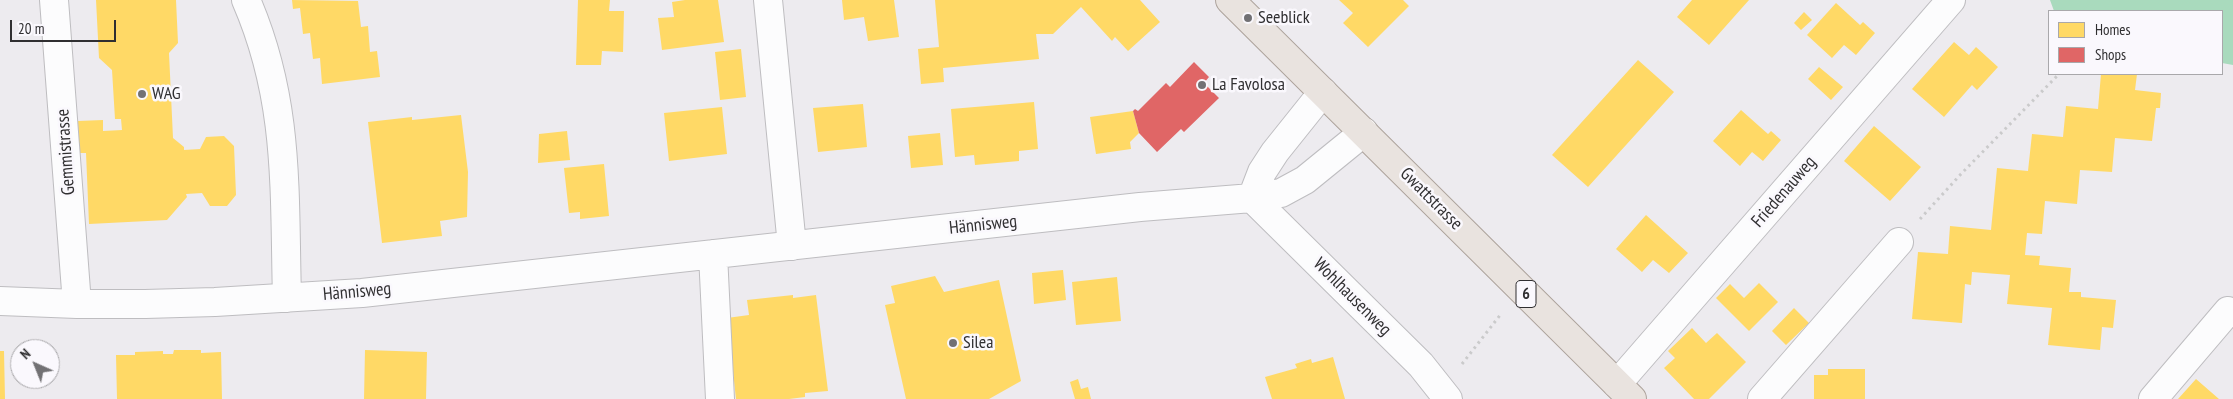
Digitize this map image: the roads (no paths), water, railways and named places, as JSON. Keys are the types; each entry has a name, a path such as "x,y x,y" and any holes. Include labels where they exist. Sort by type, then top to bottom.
{"main road":[{"name":"Gwattstrasse","path":"1230,0 1624,391"}],"street":[{"name":"Gemmistrasse","path":"54,0 77,304"},
{"path":"246,0 270,67 280,119 285,169 287,298"},
{"path":"768,0 792,246"},
{"name":"Friedenauweg","path":"1624,391 1951,0"},
{"path":"1252,198 1262,172 1275,152 1323,92"},
{"name":"Hännisweg","path":"0,300 77,304 215,302 362,293 1140,207 1252,198 1281,193 1305,180 1364,132"},
{"name":"Wohlhausenweg","path":"1252,198 1414,359 1445,395"},
{"path":"1762,399 1899,242"},
{"path":"713,254 720,399"},
{"path":"2153,399 2228,311"}],"place":[{"name":"Seeblick","path":"1248,18"},
{"name":"La Favolosa","path":"1202,85"},
{"name":"WAG","path":"142,94"},
{"name":"Silea","path":"953,343"}]}
